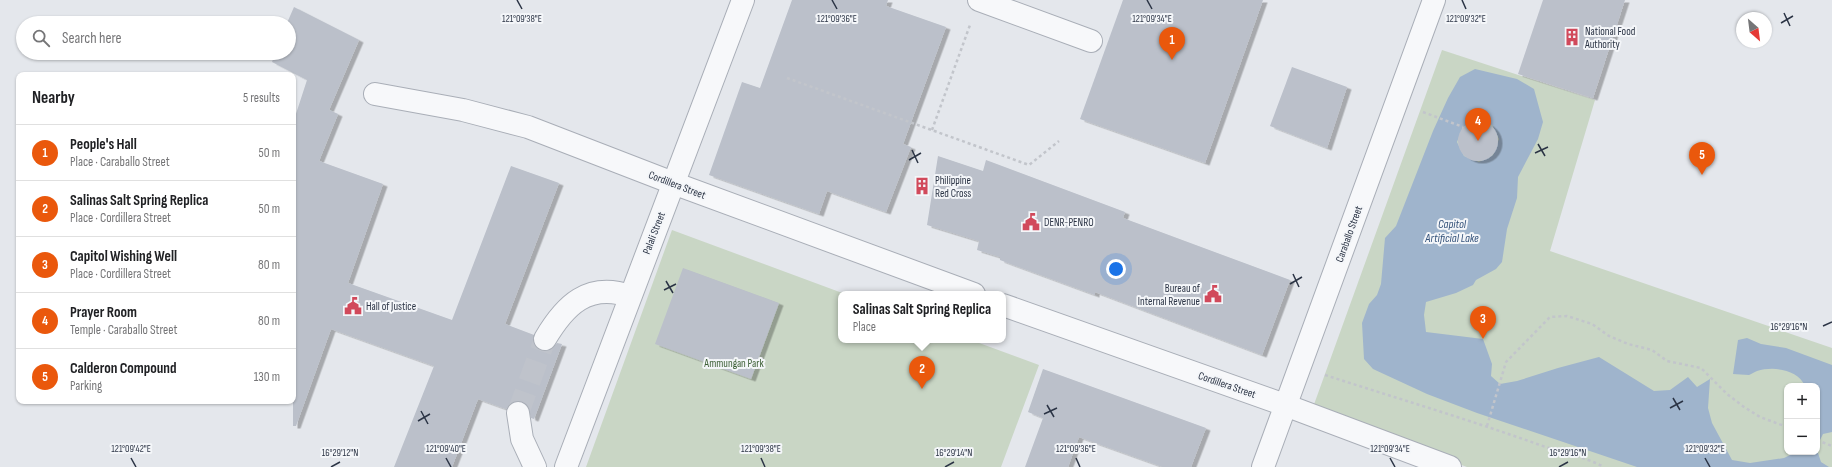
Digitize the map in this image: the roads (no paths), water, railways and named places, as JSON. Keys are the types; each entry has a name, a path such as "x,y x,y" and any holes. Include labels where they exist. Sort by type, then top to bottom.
{"street":[{"name":"Palali Street","path":"566,467 743,0"},
{"path":"979,0 1091,41"},
{"name":"Caraballo Street","path":"1263,467 1434,0"},
{"name":"Cordillera Street","path":"375,94 463,110 528,127 673,183 966,291"},
{"path":"545,339 562,314 576,301 608,291 630,296"},
{"name":"Cordillera Street","path":"1006,306 1285,405 1450,467"},
{"path":"518,413 522,439 535,467"}],"water":[{"name":"Capitol Artificial Lake","path":"1475,69 1517,79 1534,89 1543,122 1538,139 1518,177 1517,198 1507,229 1502,262 1496,269 1476,280 1473,285 1456,293 1426,302 1424,315 1426,332 1483,339 1492,364 1491,376 1500,384 1517,381 1599,357 1654,391 1670,390 1688,377 1697,387 1710,379 1708,408 1712,423 1732,460 1750,463 1784,458 1790,455 1819,455 1821,462 1829,467 1637,467 1477,413 1427,394 1373,369 1364,359 1362,323 1369,304 1377,295 1381,284 1385,238 1396,226 1433,131 1448,98 1460,77","holes":["1477,121 1492,125 1499,139 1493,155 1479,162 1464,156 1457,142 1463,127"]},
{"path":"1747,338 1761,344 1786,348 1832,365 1832,432 1823,434 1820,440 1820,383 1804,383 1802,380 1791,372 1777,369 1757,371 1749,375 1733,374 1738,340"}],"tunnel":[{"path":"518,413 545,339"}],"place":[{"name":"National Food Authority","path":"1572,37"},
{"name":"People's Hall","path":"1172,60"},
{"name":"Prayer Room","path":"1478,141"},
{"name":"Calderon Compound","path":"1702,175"},
{"name":"Philippine Red Cross","path":"922,186"},
{"name":"DENR-PENRO","path":"1031,222"},
{"name":"Bureau of Internal Revenue","path":"1213,294"},
{"name":"Hall of Justice","path":"353,306"},
{"name":"Capitol Wishing Well","path":"1483,339"},
{"name":"Salinas Salt Spring Replica","path":"922,389"}],"park label":[{"name":"Ammungan Park","path":"734,363"}]}
